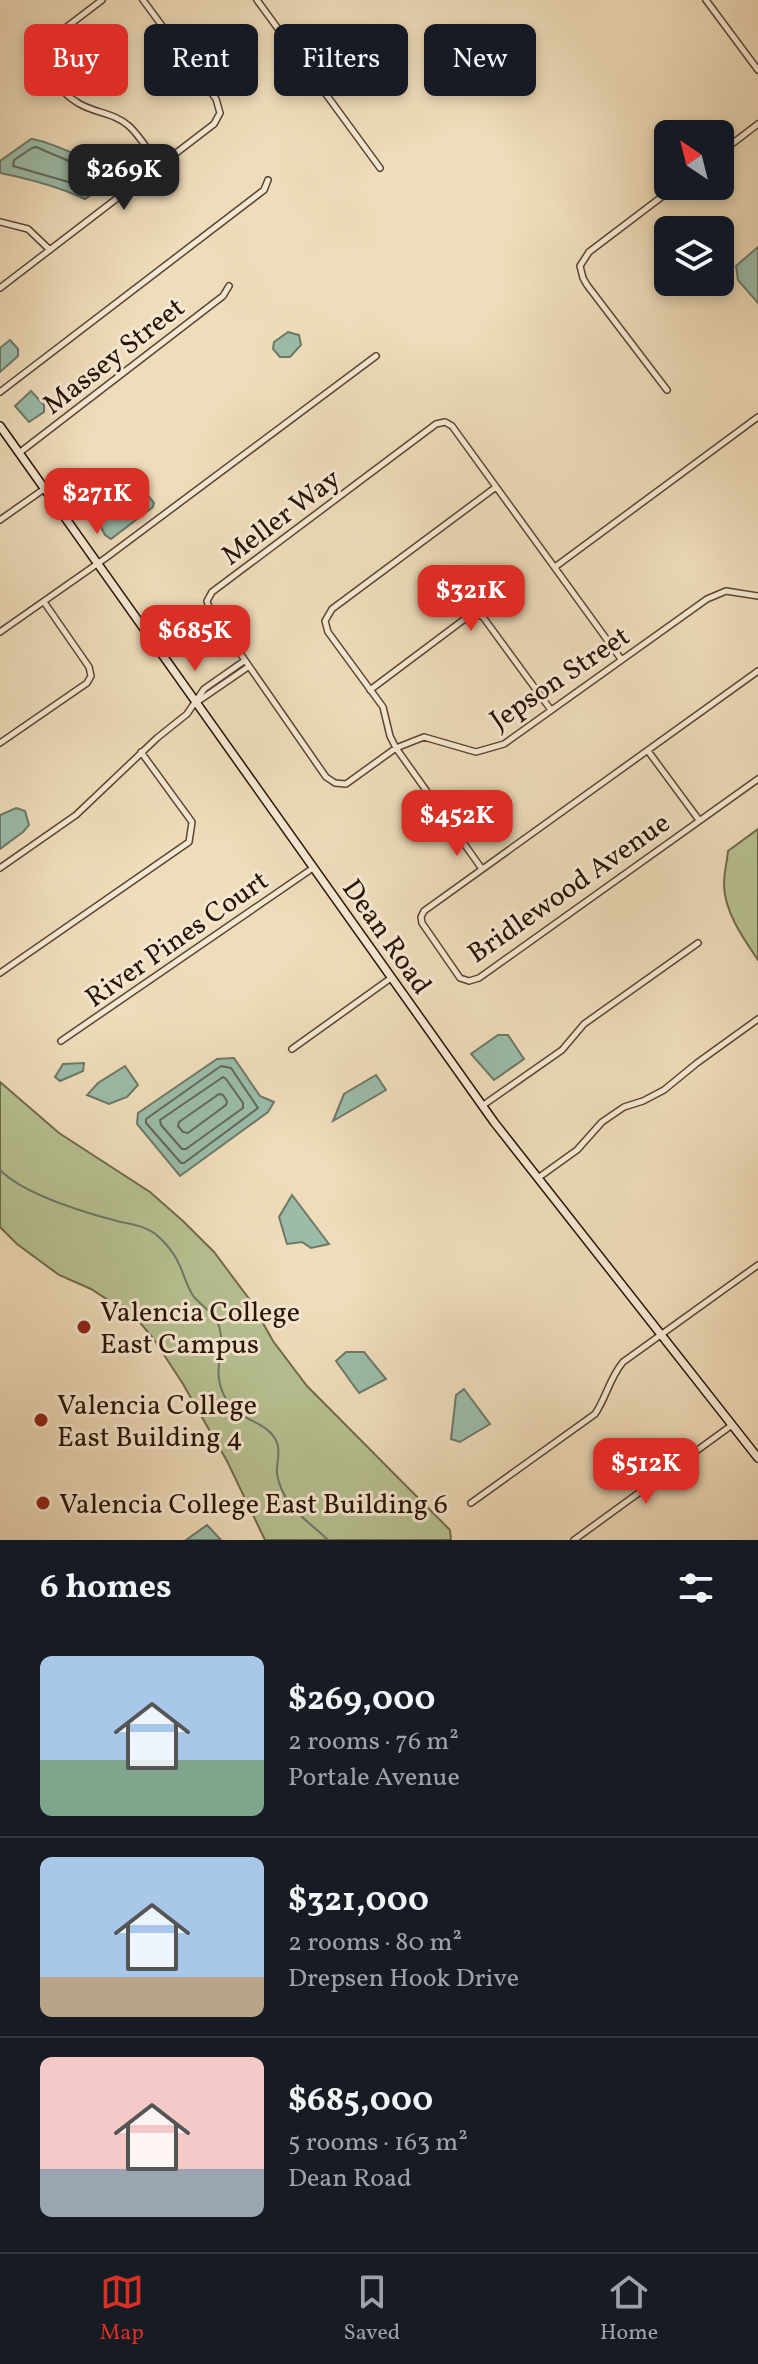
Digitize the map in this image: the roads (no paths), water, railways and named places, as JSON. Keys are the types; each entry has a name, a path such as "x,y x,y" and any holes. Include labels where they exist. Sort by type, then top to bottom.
{"main road":[{"name":"Dean Road","path":"0,426 482,1106 758,1458"}],"street":[{"path":"102,0 47,42 43,49 44,61 65,92 79,104 115,117 130,127 160,166"},
{"path":"0,288 214,124 220,113 216,99 143,0"},
{"path":"257,0 380,168"},
{"path":"706,0 758,70"},
{"path":"734,142 758,124"},
{"path":"0,392 264,190 268,180"},
{"path":"658,200 589,252 580,266 587,285 667,390"},
{"path":"0,222 28,229 50,250"},
{"name":"Massey Street","path":"19,453 223,296 229,286"},
{"path":"0,632 376,356"},
{"path":"555,567 758,417"},
{"name":"Meller Way","path":"335,783 326,777 246,664 207,601 212,592 436,424 445,422 452,426 496,487"},
{"path":"621,659 496,487 332,609 325,621 328,632 383,707 396,748 482,869 758,671"},
{"path":"0,520 44,489"},
{"name":"Jepson Street","path":"335,783 346,784 396,748 424,737 476,752 504,744 707,599 726,591 758,596"},
{"path":"0,743 87,683 91,676 89,667 43,601"},
{"path":"370,690 470,615 478,615 483,617 551,710"},
{"path":"0,868 76,815 141,752 187,714 204,689 246,664"},
{"path":"648,751 699,820"},
{"path":"0,973 189,842 192,822 141,752"},
{"name":"Bridlewood Avenue","path":"482,869 424,911 421,917 460,978 469,981 479,978 758,779"},
{"name":"River Pines Court","path":"61,1041 313,868"},
{"path":"482,1106 562,1050 584,1024 698,943"},
{"path":"292,1049 391,978"},
{"path":"537,1179 584,1145 602,1122 624,1107 664,1090 758,1019"},
{"path":"471,1503 595,1414 603,1402 613,1373 623,1362 758,1265"},
{"path":"574,1540 732,1425"}],"water":[{"path":"31,139 92,163 109,182 85,199 43,183 0,173 0,161"},
{"path":"758,247 758,303 738,280 736,266"},
{"path":"288,332 299,335 301,345 290,357 280,357 273,349 274,342"},
{"path":"10,340 18,349 18,356 0,372 0,348"},
{"path":"31,391 44,405 44,412 29,422 15,406"},
{"path":"137,493 146,493 154,503 153,507 111,539 105,535 97,519"},
{"path":"16,808 25,811 29,825 0,849 0,815"},
{"path":"498,1035 508,1035 524,1059 494,1080 471,1054"},
{"path":"234,1058 260,1096 274,1102 268,1112 180,1176 137,1124 138,1113 217,1059"},
{"path":"84,1063 83,1071 60,1081 55,1077 63,1064"},
{"path":"125,1066 138,1085 127,1097 109,1104 87,1095 98,1083"},
{"path":"376,1075 386,1090 333,1121 344,1094"},
{"path":"292,1195 329,1244 311,1248 302,1242 287,1244 279,1217"},
{"path":"346,1352 364,1352 386,1379 359,1393 336,1361"},
{"path":"464,1389 490,1424 460,1442 451,1439 456,1395"},
{"path":"207,1525 221,1540 186,1540"}],"waterway":[{"path":"0,1170 39,1195 146,1229 166,1245 194,1297 218,1325 221,1339 218,1372 227,1401 238,1413 261,1425 273,1436 279,1450 277,1474 284,1495 296,1512 328,1540"}],"place":[{"name":"Valencia College East Campus","path":"84,1327"},
{"name":"Valencia College East Building 4","path":"41,1420"},
{"name":"Valencia College East Building 6","path":"43,1503"}]}
